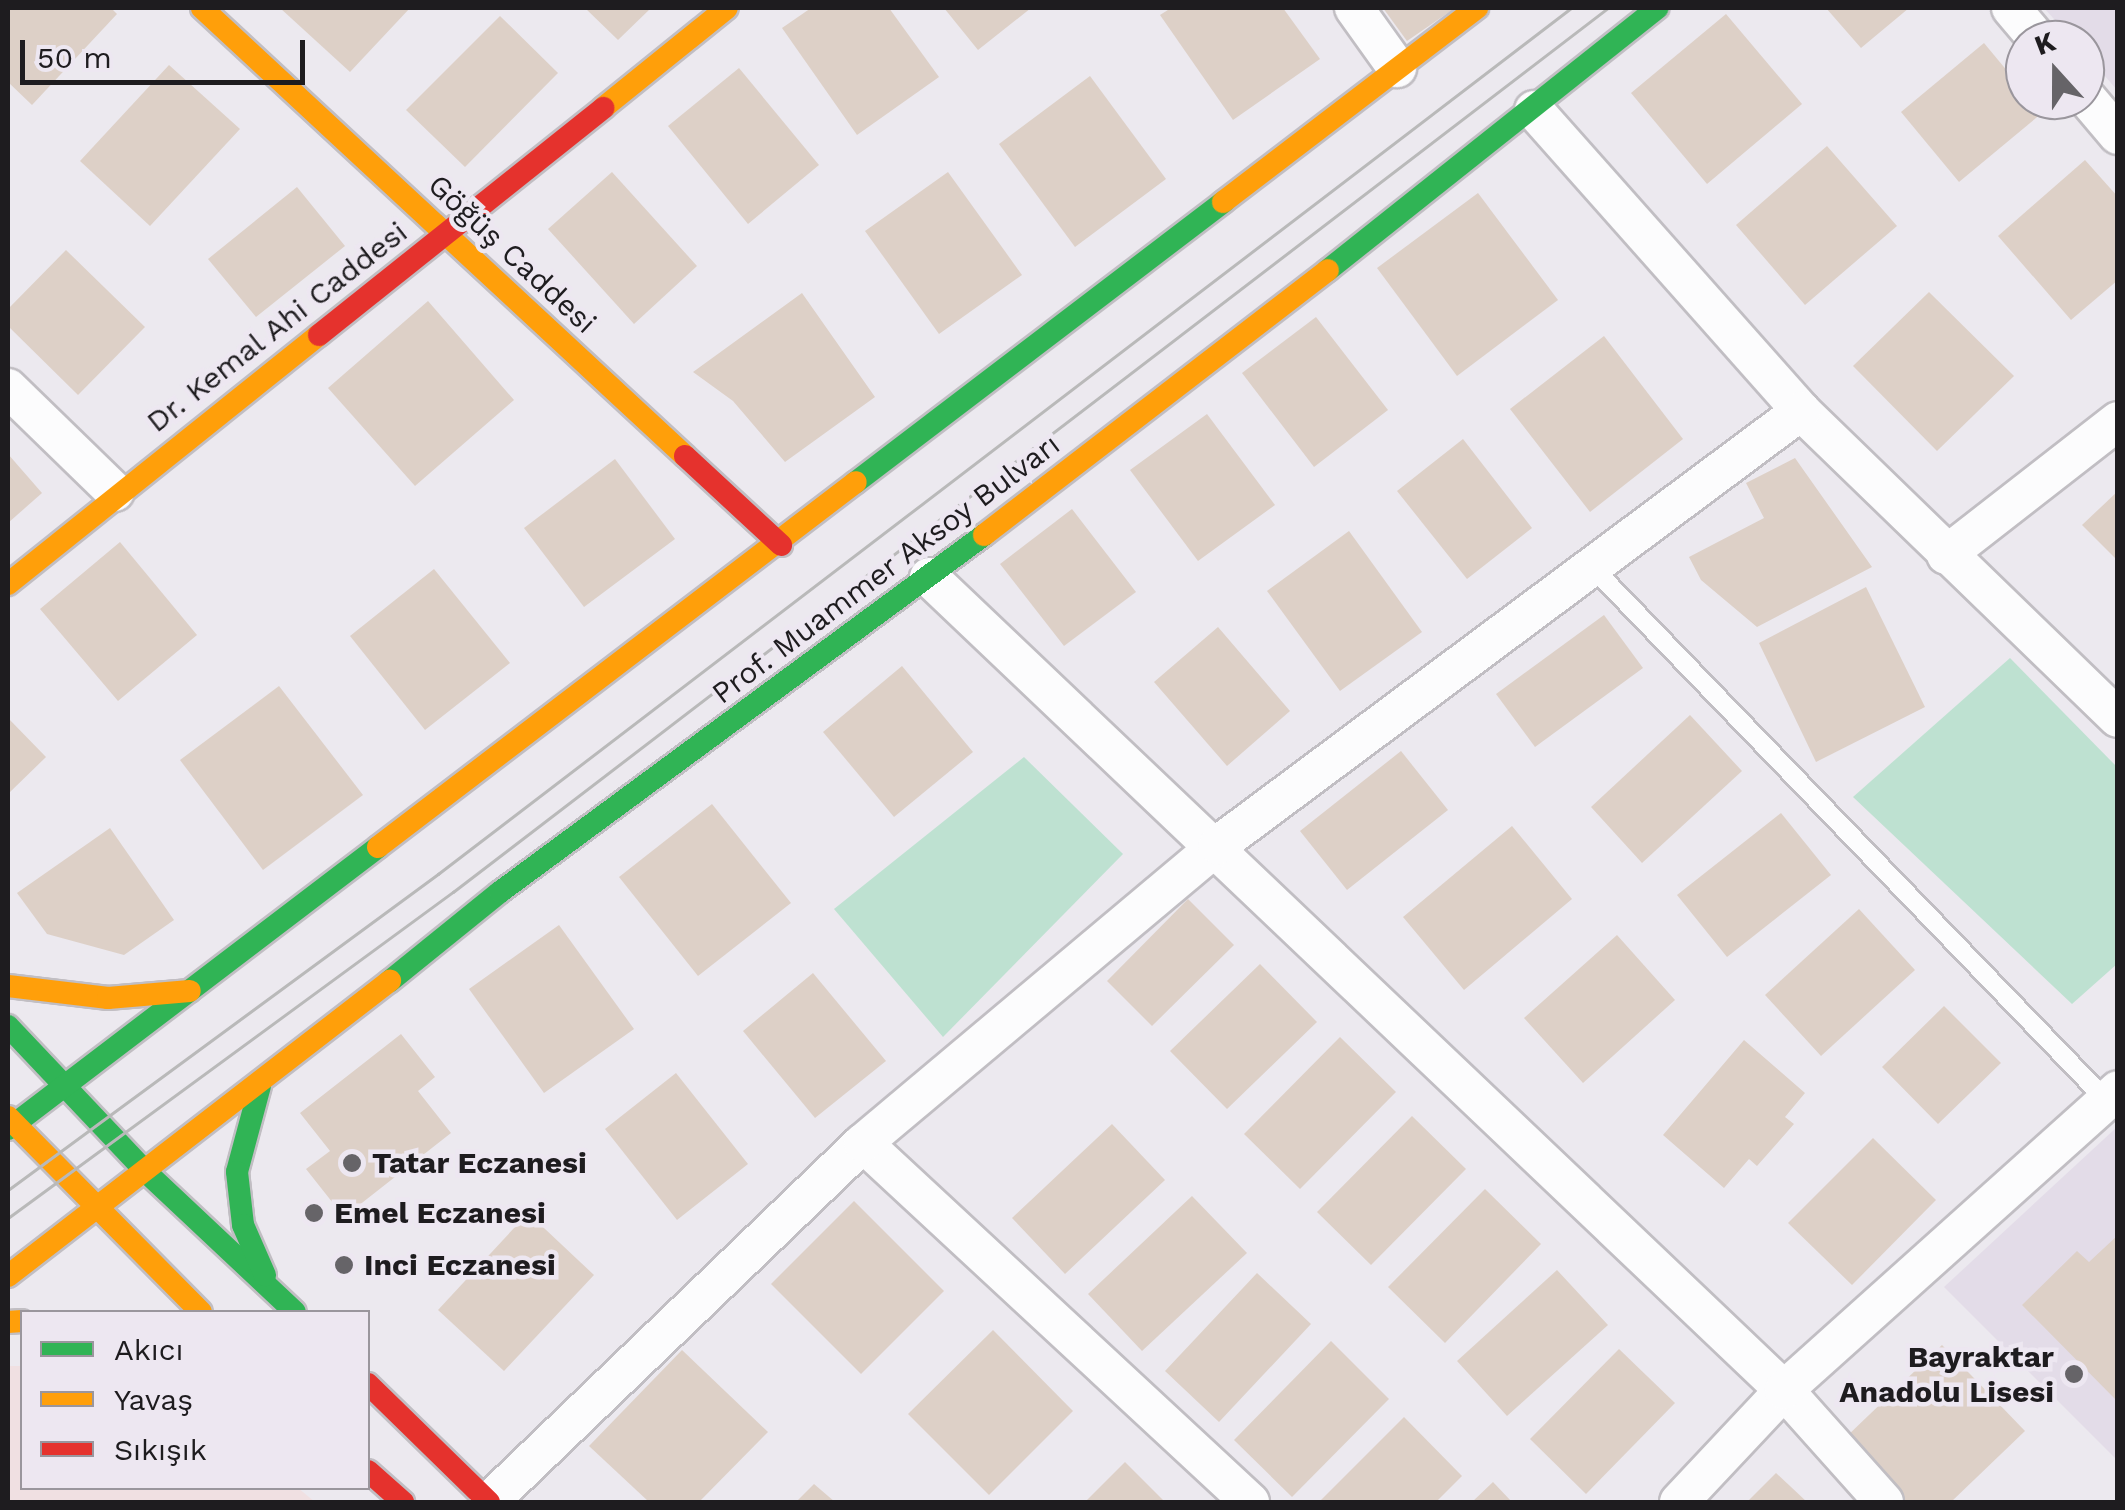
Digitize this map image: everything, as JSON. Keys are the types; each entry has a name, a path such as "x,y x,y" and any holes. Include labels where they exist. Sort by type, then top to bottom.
{"main road":[{"name":"Göğüş Caddesi","path":"202,8 781,545"},
{"name":"Dr. Kemal Ahi Caddesi","path":"8,584 115,492 727,8"},
{"path":"199,1310 10,1123 781,545 1477,8"},
{"name":"Prof. Muammer Aksoy Bulvarı","path":"8,1276 260,1086 500,892 929,577 1534,110 1657,8"},
{"path":"8,986 108,998 190,990"},
{"path":"8,1026 146,1172 293,1310"},
{"path":"260,1086 240,1146 238,1199 272,1291"},
{"path":"370,1386 489,1502"},
{"path":"370,1473 402,1502"}],"street":[{"path":"1354,8 1397,68"},
{"path":"1534,110 1801,411 2118,718"},
{"path":"8,388 115,492"},
{"path":"489,1502 863,1144 1218,845 1801,411"},
{"path":"1946,555 2118,421"},
{"path":"929,577 1218,845 1784,1390 1884,1502"},
{"path":"1679,1502 1784,1390 2112,1095"},
{"path":"863,1144 1250,1502"}],"lane":[{"path":"1592,567 2112,1095"}],"shaded area":[{"path":"2044,8 2117,8 2117,90 2105,76 2105,20 2055,20"},
{"name":"Bayraktar Anadolu Lisesi","path":"2117,1127 2117,1460 1944,1287"},
{"path":"8,1366 20,1366 20,1490 300,1490 315,1502 8,1502"}],"green space":[{"path":"2010,658 2117,767 2117,964 2072,1004 1853,797"},
{"path":"1024,757 1123,854 943,1037 834,909"}],"building":[{"path":"8,8 111,8 117,14 32,105 8,82"},
{"path":"280,8 410,8 350,72"},
{"path":"585,8 651,8 618,40"},
{"path":"811,8 889,8 939,77 857,135 782,28"},
{"path":"944,8 1031,8 978,50"},
{"path":"1171,8 1283,8 1320,59 1233,120 1160,15"},
{"path":"1383,8 1455,8 1407,41"},
{"path":"1826,8 1909,8 1861,48"},
{"path":"1726,14 1802,104 1707,184 1631,93"},
{"path":"500,16 558,73 465,167 406,110"},
{"path":"1984,43 2005,68 2005,120 2034,120 1959,182 1901,112"},
{"path":"169,65 240,129 150,226 80,161"},
{"path":"739,68 819,165 748,224 668,126"},
{"path":"1090,76 1166,179 1075,247 999,144"},
{"path":"1827,146 1897,226 1805,305 1736,225"},
{"path":"2085,160 2118,197 2118,280 2071,320 1998,236"},
{"path":"612,172 697,266 634,324 548,229"},
{"path":"948,172 1022,275 939,334 865,231"},
{"path":"297,187 345,246 256,317 208,259"},
{"path":"1478,193 1558,300 1457,376 1377,268"},
{"path":"66,250 145,327 78,395 8,326 8,309"},
{"path":"1929,292 2014,376 1937,451 1853,366"},
{"path":"802,293 875,397 785,462 733,401 693,372"},
{"path":"428,301 514,400 415,486 328,388"},
{"path":"1316,317 1388,410 1314,467 1242,373"},
{"path":"1604,336 1683,439 1590,512 1510,409"},
{"path":"1207,414 1275,505 1198,561 1130,470"},
{"path":"1463,439 1532,528 1467,579 1397,491"},
{"path":"8,454 42,493 8,523"},
{"path":"1795,458 1872,567 1757,627 1701,580 1689,557 1764,518 1746,483"},
{"path":"615,459 675,539 584,607 524,528"},
{"path":"2118,491 2118,561 2082,525"},
{"path":"1072,509 1136,592 1064,646 1000,564"},
{"path":"1349,531 1422,632 1340,691 1267,591"},
{"path":"120,542 197,635 118,701 40,609"},
{"path":"434,569 510,663 425,730 350,636"},
{"path":"1866,587 1925,707 1816,762 1759,643"},
{"path":"1604,615 1643,668 1535,747 1496,694"},
{"path":"1218,627 1290,711 1227,766 1154,682"},
{"path":"902,666 973,752 894,817 823,732"},
{"path":"279,686 363,795 263,870 180,760"},
{"path":"1690,715 1742,771 1642,863 1591,807"},
{"path":"8,718 46,757 8,794"},
{"path":"1401,751 1448,810 1347,890 1300,831"},
{"path":"712,804 791,903 698,976 619,877"},
{"path":"1781,813 1831,875 1727,957 1677,895"},
{"path":"1512,826 1572,899 1464,990 1403,917"},
{"path":"110,828 174,920 124,955 47,934 17,893"},
{"path":"1188,899 1234,945 1152,1026 1107,981"},
{"path":"1859,909 1915,970 1821,1056 1765,995"},
{"path":"559,925 634,1029 544,1093 469,989"},
{"path":"1617,935 1675,1000 1583,1083 1524,1018"},
{"path":"1260,964 1317,1022 1227,1109 1170,1051"},
{"path":"813,973 886,1061 815,1118 743,1031"},
{"path":"1944,1006 2001,1063 1938,1124 1882,1067"},
{"path":"401,1034 435,1077 418,1091 451,1133 344,1217 306,1169 330,1151 300,1113"},
{"path":"1340,1037 1396,1092 1300,1189 1244,1134"},
{"path":"1744,1040 1805,1093 1785,1117 1794,1124 1757,1166 1749,1159 1724,1188 1663,1135"},
{"path":"676,1073 748,1164 677,1220 605,1129"},
{"path":"1412,1116 1466,1169 1371,1265 1317,1212"},
{"path":"1112,1124 1165,1180 1065,1274 1012,1218"},
{"path":"1873,1138 1936,1200 1852,1285 1788,1223"},
{"path":"1485,1189 1541,1244 1445,1343 1388,1287"},
{"path":"1192,1196 1247,1253 1142,1351 1088,1294"},
{"path":"854,1201 944,1291 861,1374 771,1284"},
{"path":"528,1213 594,1275 504,1371 438,1310"},
{"path":"2118,1235 2118,1402 2022,1305 2077,1251 2089,1262"},
{"path":"1557,1270 1608,1325 1507,1416 1457,1361"},
{"path":"1257,1273 1311,1324 1219,1422 1165,1371"},
{"path":"993,1330 1073,1411 989,1495 908,1414"},
{"path":"1331,1341 1389,1399 1292,1497 1234,1440"},
{"path":"1942,1345 2025,1431 1951,1502 1907,1502 1845,1438"},
{"path":"1619,1349 1675,1403 1586,1494 1530,1439"},
{"path":"682,1350 768,1432 699,1502 649,1502 589,1446"},
{"path":"1404,1417 1462,1476 1436,1502 1319,1502"},
{"path":"1125,1462 1165,1502 1085,1502"},
{"path":"1776,1473 1807,1502 1747,1502"},
{"path":"1493,1482 1512,1502 1472,1502"},
{"path":"814,1484 835,1502 796,1502"}],"tram line":[{"path":"8,1190 438,874 1571,8"},
{"path":"8,1218 453,892 1608,8"}],"traffic: fast":[{"path":"1328,270 1657,8"},
{"path":"856,482 1223,202"},
{"path":"390,981 500,892 984,535"},
{"path":"8,1129 378,847"},
{"path":"8,1026 146,1172 293,1310"},
{"path":"260,1086 237,1172 243,1225 265,1275"}],"traffic: slow":[{"path":"202,8 685,456"},
{"path":"603,108 727,8"},
{"path":"1223,202 1477,8"},
{"path":"984,535 1328,270"},
{"path":"8,584 319,335"},
{"path":"378,847 856,482"},
{"path":"8,1276 390,981"},
{"path":"8,986 108,998 190,991"},
{"path":"8,1117 199,1310"},
{"path":"8,1322 20,1321"}],"traffic: jam":[{"path":"319,335 603,108"},
{"path":"685,456 781,545"},
{"path":"370,1386 489,1502"},
{"path":"370,1473 403,1502"}],"place":[{"name":"Tatar Eczanesi","path":"352,1163"},
{"name":"Emel Eczanesi","path":"314,1213"},
{"name":"Inci Eczanesi","path":"344,1265"},
{"name":"Bayraktar Anadolu Lisesi","path":"2074,1374"}]}
